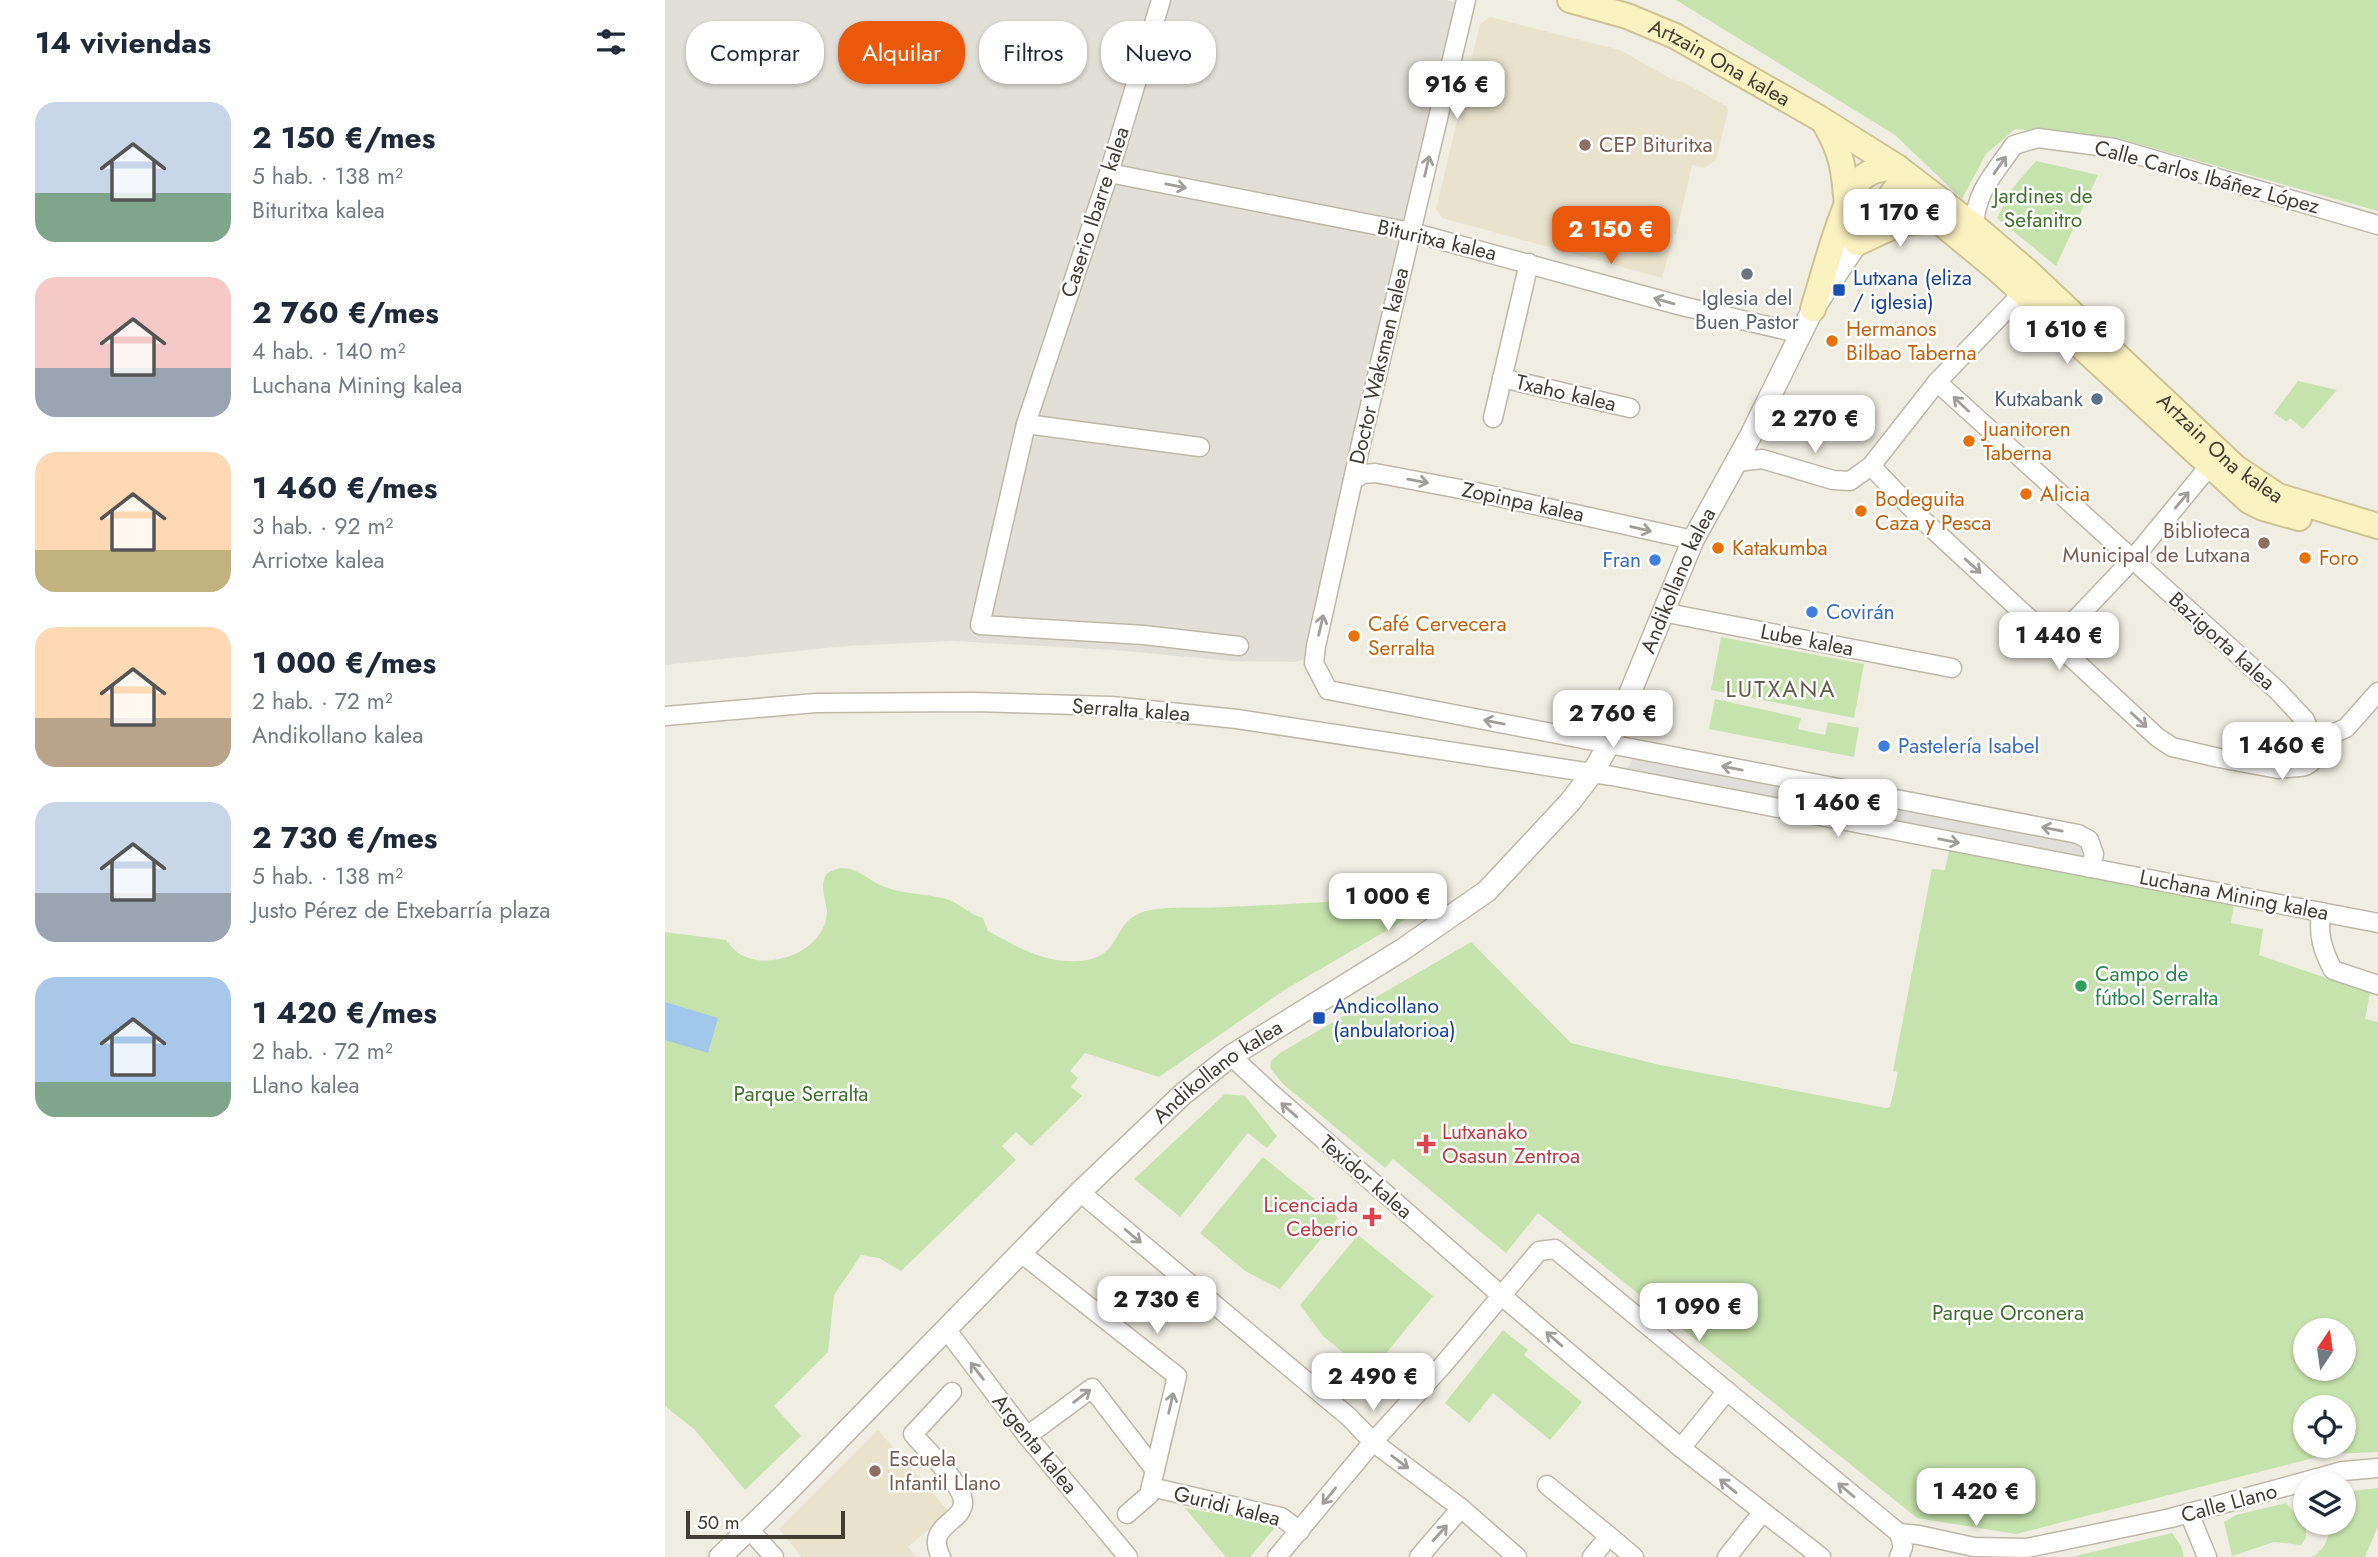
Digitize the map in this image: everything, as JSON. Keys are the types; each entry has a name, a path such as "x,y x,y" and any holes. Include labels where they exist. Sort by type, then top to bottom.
{"main road":[{"name":"Artzain Ona kalea","path":"1570,0 1627,16 1675,36 1824,122 1890,174 1936,219 1997,270 2029,286"},
{"path":"1824,122 1839,146 1847,207"},
{"name":"Artzain Ona kalea","path":"1890,174 1974,226 2029,286 2215,460 2249,501 2263,508 2378,541"},
{"path":"1813,309 1847,207 1859,181 1890,174"},
{"path":"1857,243 1890,174"},
{"path":"1857,243 1898,225 1936,219"},
{"name":"Artzain Ona kalea","path":"2215,460 2243,472 2278,495 2378,526"}],"street":[{"name":"Caserio Ibarre kalea","path":"1161,0 1109,173 1026,424 980,625 1144,635 1240,646"},
{"name":"Doctor Waksman kalea","path":"1466,0 1353,480 1314,663 1328,690 1609,744"},
{"name":"Calle Carlos Ibáñez López","path":"1974,226 1978,199 1988,180 2014,145 2038,138 2114,148 2373,223"},
{"name":"Bituritxa kalea","path":"1109,173 1411,232 1682,306 1802,334"},
{"name":"Andikollano kalea","path":"720,1557 1080,1192 1183,1094 1231,1056 1402,950 1487,891 1570,802 1593,772 1609,744 1693,541 1751,435 1813,309 1857,243"},
{"path":"1493,418 1529,263"},
{"path":"1737,462 1762,459 1833,480 1850,481 1871,467 1937,382 2029,286"},
{"name":"Txaho kalea","path":"1502,378 1630,408"},
{"name":"Bazigorta kalea","path":"1937,382 2278,691 2305,720 2314,739"},
{"path":"1026,424 1200,447"},
{"path":"1751,435 1762,459"},
{"path":"2054,642 2131,560 2215,460"},
{"path":"1871,467 1924,521 2157,737 2172,747 2278,769 2298,768 2314,760 2317,754 2314,739 2308,733 2296,731 2282,741 2283,758 2298,768"},
{"name":"Zopinpa kalea","path":"1353,480 1363,474 1375,473 1466,490 1693,541"},
{"name":"Lube kalea","path":"1662,612 1952,668"},
{"path":"2314,739 2346,728 2378,692"},
{"name":"Serralta kalea","path":"665,716 817,702 974,702 1111,706 1237,719 1593,772"},
{"path":"1609,744 2078,834 2089,840 2094,854 2091,868"},
{"path":"1628,779 1629,762 1635,754 1645,751"},
{"name":"Luchana Mining kalea","path":"1593,772 2378,923"},
{"path":"2321,912 2319,933 2323,950 2333,970 2378,985"},
{"name":"Texidor kalea","path":"1231,1056 1502,1296 1681,1448 1821,1557"},
{"path":"1080,1192 1349,1417 1373,1442 1461,1508 1517,1557"},
{"path":"1502,1296 1539,1251 1555,1250 1899,1533 1903,1546 1899,1557"},
{"path":"1021,1253 1177,1376 1149,1495 1128,1514"},
{"name":"Guridi kalea","path":"1277,1557 1373,1442 1443,1366 1502,1296"},
{"name":"Argenta kalea","path":"946,1329 1027,1436 1128,1557"},
{"path":"1027,1436 1092,1388 1153,1479"},
{"path":"1681,1448 1727,1391"},
{"path":"941,1557 937,1540 943,1526 959,1514 963,1503 960,1490 913,1434 952,1392"},
{"name":"Calle Llano","path":"2056,1544 2189,1513 2343,1471 2378,1468"},
{"name":"Guridi kalea","path":"1153,1479 1281,1517 1300,1531"},
{"path":"1546,1485 1634,1557"},
{"path":"1419,1557 1461,1508"},
{"path":"1727,1557 1762,1513"},
{"path":"2189,1513 2207,1557"},
{"path":"749,1529 774,1557"},
{"path":"1899,1533 1919,1535 1989,1552 2056,1544"},
{"path":"1592,1557 1609,1536"},
{"path":"2036,1557 2056,1544"}],"shaded area":[{"path":"665,0 1446,0 1457,3 1396,249 1308,658 1295,662 1231,661 1114,650 952,641 846,646 665,665"},
{"name":"CEP Bituritxa","path":"1490,17 1620,50 1726,106 1728,110 1716,160 1705,168 1692,165 1676,234 1662,278 1442,218 1436,209 1480,24"},
{"path":"1635,754 2078,834 2091,868 1628,779 1627,769"},
{"name":"Escuela Infantil Llano","path":"878,1430 949,1512 908,1547 916,1557 802,1557 779,1529"}],"green space":[{"path":"1676,0 2378,0 2378,211 2117,138 2015,129 1986,154 1962,199 1895,135"},
{"name":"Jardines de Sefanitro","path":"2036,161 2098,175 2056,266 1997,218 2011,190"},
{"path":"2298,381 2337,390 2303,429 2290,418 2287,422 2274,413"},
{"path":"1721,637 1864,664 1854,718 1711,690"},
{"path":"1715,699 1801,718 1798,729 1825,735 1828,722 1859,728 1854,757 1709,729"},
{"name":"Parque Orconera","path":"1949,851 2234,903 2231,923 2263,929 2259,955 2370,993 2365,1019 2378,1022 2378,1452 2356,1453 2356,1395 2293,1395 2293,1458 2313,1458 2016,1534 1917,1518 1538,1213 1506,1253 1393,1159 1385,1168 1283,1084 1270,1068 1271,1061 1280,1053 1471,942 1571,1043 1660,1065 1890,1107 1898,1072 1893,1071 1932,869 1945,870"},
{"name":"Parque Serralta","path":"841,868 859,872 893,890 949,900 983,918 988,931 1006,941 1036,954 1067,961 1099,956 1108,949 1125,924 1134,916 1156,909 1432,896 1434,903 1286,989 1159,1077 1085,1053 1070,1071 1078,1078 1071,1087 1082,1096 1031,1146 1016,1132 1002,1146 1016,1160 901,1271 879,1258 861,1255 834,1295 828,1352 774,1406 801,1436 745,1490 695,1430 665,1406 665,932 726,940 739,953 757,960 791,956 811,943 825,925 827,913 824,879 829,872"},
{"path":"1225,1094 1245,1096 1277,1136 1267,1148 1248,1133 1180,1217 1134,1179"},
{"path":"1263,1157 1338,1218 1280,1289 1245,1271 1200,1233"},
{"path":"1358,1235 1433,1296 1369,1374 1323,1336 1300,1305"},
{"path":"1503,1330 1528,1350 1524,1355 1582,1402 1550,1440 1493,1393 1469,1423 1445,1403"},
{"path":"2378,1488 2378,1526 2365,1557 2312,1557 2326,1543 2328,1535 2356,1535 2356,1491"},
{"path":"2286,1503 2293,1511 2293,1535 2306,1535 2306,1538 2301,1545 2274,1542 2232,1556 2224,1522 2236,1515"},
{"path":"1185,1508 1277,1525 1250,1557 1226,1557"},
{"path":"2172,1533 2181,1546 2184,1557 2071,1557"}],"water":[{"path":"665,1002 718,1018 708,1053 665,1040"}],"place":[{"name":"CEP Bituritxa","path":"1585,145"},
{"name":"Iglesia del Buen Pastor","path":"1747,274"},
{"name":"Lutxana (eliza / iglesia)","path":"1839,290"},
{"name":"Hermanos Bilbao Taberna","path":"1832,341"},
{"name":"Kutxabank","path":"2097,399"},
{"name":"Juanitoren Taberna","path":"1969,441"},
{"name":"Alicia","path":"2026,494"},
{"name":"Bodeguita Caza y Pesca","path":"1861,511"},
{"name":"Biblioteca Municipal de Lutxana","path":"2264,543"},
{"name":"Katakumba","path":"1718,548"},
{"name":"Foro","path":"2305,558"},
{"name":"Fran","path":"1655,560"},
{"name":"Covirán","path":"1812,612"},
{"name":"Café Cervecera Serralta","path":"1354,636"},
{"name":"Pastelería Isabel","path":"1884,746"},
{"name":"Campo de fútbol Serralta","path":"2081,986"},
{"name":"Andicollano (anbulatorioa)","path":"1319,1018"},
{"name":"Lutxanako Osasun Zentroa","path":"1426,1144"},
{"name":"Licenciada Ceberio","path":"1372,1217"},
{"name":"Escuela Infantil Llano","path":"875,1471"}],"district":[{"name":"LUTXANA","path":"1781,689"}]}
